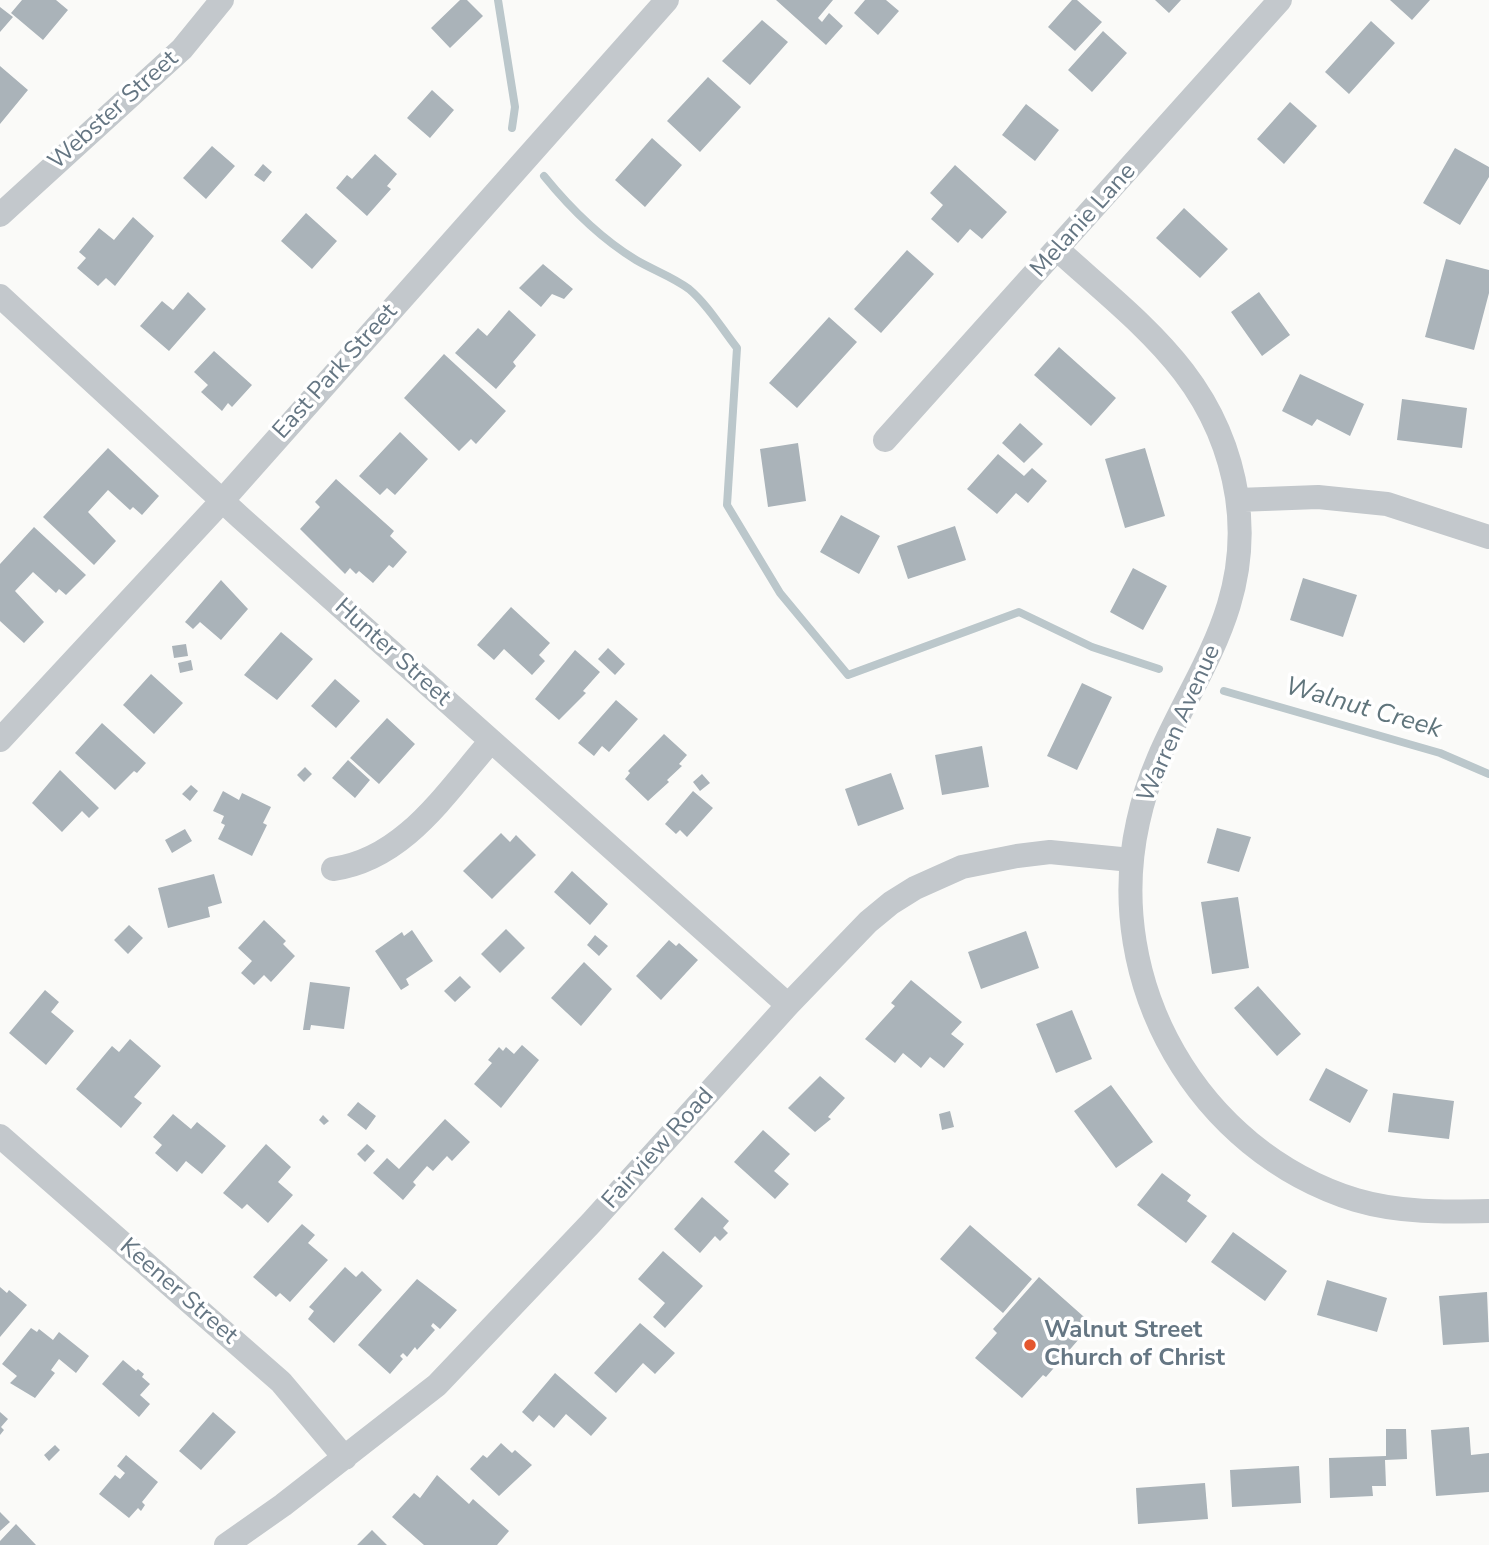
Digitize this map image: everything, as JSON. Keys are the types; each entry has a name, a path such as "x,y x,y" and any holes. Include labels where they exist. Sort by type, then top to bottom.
{"street":[{"name":"Webster Street","path":"0,215 182,50 222,0"},
{"name":"East Park Street","path":"0,740 222,500 667,0"},
{"name":"Melanie Lane","path":"885,440 1280,0"},
{"name":"Warren Avenue","path":"1058,250 1155,337 1196,385 1223,442 1238,500 1238,569 1228,613 1149,786 1138,820 1131,860 1133,930 1150,999 1161,1028 1185,1070 1219,1117 1254,1148 1288,1170 1358,1200 1422,1212 1489,1211"},
{"name":"Hunter Street","path":"0,296 222,500 788,1005"},
{"path":"1238,500 1318,497 1387,504 1489,537"},
{"path":"333,869 366,862 394,847 491,741"},
{"name":"Fairview Road","path":"226,1545 345,1458 437,1385 498,1324 788,1005 868,922 891,903 940,876 983,862 1050,852 1131,860"},
{"name":"Keener Street","path":"0,1136 281,1382 345,1458"}],"building":[{"path":"22,0 56,0 68,10 43,40 11,13"},
{"path":"460,0 467,0 483,16 450,48 431,28"},
{"path":"776,0 833,0 818,18 822,22 829,13 843,26 826,45"},
{"path":"865,0 886,0 899,11 878,35 854,13"},
{"path":"1072,0 1077,0 1102,22 1075,51 1048,27"},
{"path":"1155,0 1181,0 1169,13"},
{"path":"1390,0 1430,0 1412,20"},
{"path":"0,7 13,17 0,32"},
{"path":"762,20 788,42 750,85 722,61"},
{"path":"1371,21 1395,43 1349,94 1325,72"},
{"path":"1103,31 1127,53 1092,92 1068,70"},
{"path":"0,66 28,90 0,124"},
{"path":"708,77 741,107 700,152 667,121"},
{"path":"432,90 454,110 430,138 407,118"},
{"path":"1290,102 1317,126 1284,164 1257,139"},
{"path":"1026,104 1059,130 1035,161 1002,135"},
{"path":"652,138 682,165 645,207 615,180"},
{"path":"212,146 235,166 206,199 183,178"},
{"path":"1455,148 1489,167 1489,177 1460,225 1423,203"},
{"path":"375,154 397,174 387,186 391,189 367,216 336,188 347,175 352,179"},
{"path":"263,164 272,172 264,182 254,175"},
{"path":"955,165 1007,212 982,239 970,229 958,243 931,219 943,205 930,193"},
{"path":"1184,208 1228,249 1200,278 1156,238"},
{"path":"306,213 337,241 312,269 281,241"},
{"path":"133,217 154,236 115,286 106,278 98,286 77,268 86,258 79,252 99,228 114,240"},
{"path":"907,250 934,274 881,333 854,309"},
{"path":"1446,259 1489,270 1489,293 1474,350 1425,337"},
{"path":"543,264 573,289 564,299 552,294 541,307 519,288"},
{"path":"188,292 206,309 169,351 140,326 162,301 173,310"},
{"path":"1259,292 1290,335 1262,356 1231,312"},
{"path":"509,310 536,335 513,362 516,366 496,389 455,353 478,328 487,336"},
{"path":"829,317 857,342 797,408 769,383"},
{"path":"1059,347 1116,398 1091,426 1034,375"},
{"path":"214,351 252,385 232,407 228,403 222,411 201,392 208,385 194,372"},
{"path":"444,354 506,411 476,444 471,439 459,451 404,398"},
{"path":"1300,374 1364,404 1350,436 1317,419 1312,426 1282,411"},
{"path":"1402,399 1467,408 1462,448 1397,440"},
{"path":"1020,423 1043,444 1024,463 1002,443"},
{"path":"400,432 428,459 395,495 387,488 380,495 359,476"},
{"path":"798,443 806,501 768,507 760,449"},
{"path":"108,448 159,496 142,515 133,507 130,510 108,490 88,512 116,541 94,565 43,517"},
{"path":"1145,448 1165,516 1125,528 1105,459"},
{"path":"998,454 1024,476 1032,468 1047,481 1028,503 1016,493 997,514 967,489"},
{"path":"336,479 394,531 390,536 407,552 393,568 389,565 373,583 359,571 356,574 350,568 345,574 300,529 320,507 315,502"},
{"path":"841,515 880,536 859,574 820,552"},
{"path":"955,526 966,560 908,579 897,546"},
{"path":"34,527 86,575 66,595 59,589 56,593 33,572 15,591 44,622 24,643 0,621 0,564"},
{"path":"1133,568 1167,586 1143,630 1110,612"},
{"path":"1303,578 1357,595 1343,637 1290,620"},
{"path":"221,580 248,609 221,640 200,622 193,629 185,622"},
{"path":"511,607 550,643 539,655 545,661 532,675 504,649 494,660 477,645"},
{"path":"281,632 313,659 277,700 244,675"},
{"path":"186,644 188,656 174,658 172,646"},
{"path":"608,648 625,664 615,675 598,659"},
{"path":"575,650 600,672 583,691 586,693 559,720 535,699"},
{"path":"191,660 193,670 180,673 178,663"},
{"path":"151,674 183,703 154,734 123,705"},
{"path":"335,679 360,701 336,728 311,706"},
{"path":"1082,683 1112,697 1077,770 1047,756"},
{"path":"616,700 638,719 609,752 602,746 594,756 578,743"},
{"path":"387,718 415,744 379,784 350,758"},
{"path":"102,723 146,763 115,790 75,753"},
{"path":"664,734 687,755 679,764 682,766 667,780 669,782 648,801 625,779 630,773 628,771"},
{"path":"982,746 989,787 942,795 935,755"},
{"path":"348,760 370,780 355,798 332,778"},
{"path":"305,767 312,774 304,782 297,775"},
{"path":"60,770 99,808 89,818 82,811 62,832 32,803"},
{"path":"891,773 904,809 858,826 845,789"},
{"path":"702,774 710,783 700,791 693,782"},
{"path":"191,785 198,791 190,801 182,794"},
{"path":"223,791 239,800 242,793 271,807 263,823 267,825 252,856 218,839 225,825 221,823 224,816 213,811"},
{"path":"693,791 713,808 687,837 680,830 676,834 665,824"},
{"path":"1217,828 1251,837 1239,872 1207,863"},
{"path":"185,829 192,841 172,853 165,840"},
{"path":"501,833 510,842 516,835 536,855 492,899 463,871"},
{"path":"572,871 608,904 590,925 554,892"},
{"path":"214,874 222,903 208,907 210,917 168,928 158,888"},
{"path":"1238,897 1249,968 1212,974 1201,902"},
{"path":"264,920 286,941 283,944 295,956 271,982 264,975 254,985 241,973 252,961 238,948"},
{"path":"129,925 143,938 128,954 114,940"},
{"path":"506,929 525,948 500,973 481,954"},
{"path":"412,930 433,961 406,979 409,985 401,990 375,951 402,932 404,936"},
{"path":"1026,931 1039,968 981,989 968,952"},
{"path":"595,935 608,946 599,956 587,945"},
{"path":"669,940 676,946 679,943 698,960 661,1000 636,976"},
{"path":"584,962 612,989 581,1026 551,998"},
{"path":"460,976 471,987 455,1002 444,991"},
{"path":"911,980 962,1022 951,1034 964,1044 944,1068 930,1057 921,1068 903,1053 895,1063 865,1039 895,1006 891,1003"},
{"path":"310,982 350,987 344,1029 311,1025 310,1030 303,1030"},
{"path":"1258,986 1301,1034 1277,1056 1234,1008"},
{"path":"45,990 59,1002 51,1012 74,1031 46,1065 9,1033"},
{"path":"1072,1010 1092,1059 1056,1073 1036,1024"},
{"path":"130,1039 161,1066 134,1097 142,1103 121,1128 76,1089 112,1046 119,1052"},
{"path":"522,1045 539,1060 501,1108 474,1084 492,1063 488,1060 499,1047 503,1051 506,1047 514,1054"},
{"path":"1326,1068 1368,1090 1350,1123 1309,1100"},
{"path":"820,1076 845,1098 828,1117 831,1119 815,1132 788,1108"},
{"path":"1111,1085 1153,1142 1116,1168 1074,1111"},
{"path":"1393,1093 1454,1101 1449,1139 1388,1132"},
{"path":"358,1102 376,1116 366,1130 347,1115"},
{"path":"950,1111 954,1127 942,1130 939,1114"},
{"path":"173,1114 191,1129 197,1122 226,1146 202,1174 186,1161 177,1172 155,1153 162,1145 153,1137"},
{"path":"323,1115 329,1121 324,1125 319,1120"},
{"path":"445,1119 470,1142 452,1161 447,1156 433,1171 427,1166 413,1182 416,1185 403,1200 373,1173 387,1158 399,1169"},
{"path":"763,1130 790,1154 774,1171 789,1184 775,1199 734,1162"},
{"path":"266,1144 291,1167 278,1182 293,1195 268,1223 247,1204 242,1209 223,1193"},
{"path":"367,1144 375,1151 365,1162 357,1154"},
{"path":"1162,1173 1191,1195 1187,1201 1207,1216 1186,1243 1137,1205"},
{"path":"702,1197 729,1221 723,1228 728,1233 720,1241 715,1236 700,1253 674,1229"},
{"path":"302,1224 315,1235 308,1243 328,1260 290,1302 280,1293 276,1297 253,1277"},
{"path":"970,1225 1032,1279 1003,1313 940,1259"},
{"path":"1233,1232 1287,1271 1265,1301 1211,1262"},
{"path":"663,1251 703,1286 665,1328 653,1317 665,1303 638,1279"},
{"path":"345,1267 356,1277 362,1271 382,1290 334,1343 308,1319 314,1311 309,1307"},
{"name":"Walnut Street Church of Christ","path":"1039,1277 1092,1324 1046,1377 1043,1375 1022,1398 975,1358 997,1333 993,1329"},
{"path":"417,1279 457,1310 440,1329 433,1323 431,1326 435,1330 417,1350 415,1347 407,1357 403,1353 400,1356 403,1359 390,1374 358,1345"},
{"path":"1327,1280 1387,1298 1377,1332 1317,1315"},
{"path":"0,1287 7,1293 9,1290 27,1305 0,1337"},
{"path":"1487,1292 1489,1342 1443,1345 1439,1296"},
{"path":"640,1323 675,1353 655,1374 643,1363 616,1393 594,1373"},
{"path":"31,1328 37,1332 39,1329 53,1340 59,1332 89,1356 76,1373 59,1359 51,1370 55,1373 35,1398 10,1383 17,1376 2,1364"},
{"path":"123,1360 144,1374 142,1377 150,1384 140,1395 150,1404 139,1417 102,1384"},
{"path":"555,1373 607,1418 591,1436 566,1414 554,1428 539,1415 533,1422 522,1412"},
{"path":"0,1412 8,1419 1,1427 4,1430 0,1435"},
{"path":"213,1412 236,1432 201,1470 179,1451"},
{"path":"1469,1427 1471,1455 1489,1453 1489,1492 1436,1496 1431,1430"},
{"path":"1386,1429 1406,1429 1407,1459 1385,1460 1386,1486 1372,1486 1373,1496 1330,1498 1329,1458 1386,1456"},
{"path":"501,1443 512,1453 515,1450 532,1465 499,1496 470,1469 483,1455 487,1458"},
{"path":"55,1445 60,1450 49,1461 44,1455"},
{"path":"126,1455 158,1482 142,1502 145,1505 141,1511 138,1508 129,1518 99,1494 115,1475 120,1479 125,1473 117,1466"},
{"path":"1299,1466 1301,1503 1232,1507 1230,1470"},
{"path":"437,1475 469,1504 473,1499 509,1531 497,1545 424,1545 392,1517 414,1493 420,1498"},
{"path":"1205,1483 1208,1519 1138,1524 1136,1488"},
{"path":"0,1512 10,1522 0,1531"},
{"path":"16,1524 36,1545 0,1545 0,1541"},
{"path":"372,1530 387,1545 357,1545"}],"waterway":[{"name":"Walnut Creek","path":"498,0 515,107 512,128"},
{"name":"Walnut Creek","path":"544,176 575,211 610,242 696,295 737,348 727,505 780,593 848,675 1019,612 1092,647 1159,669"},
{"name":"Walnut Creek","path":"1224,691 1440,753 1489,774"}],"place":[{"name":"Walnut Street Church of Christ","path":"1030,1345"}]}
